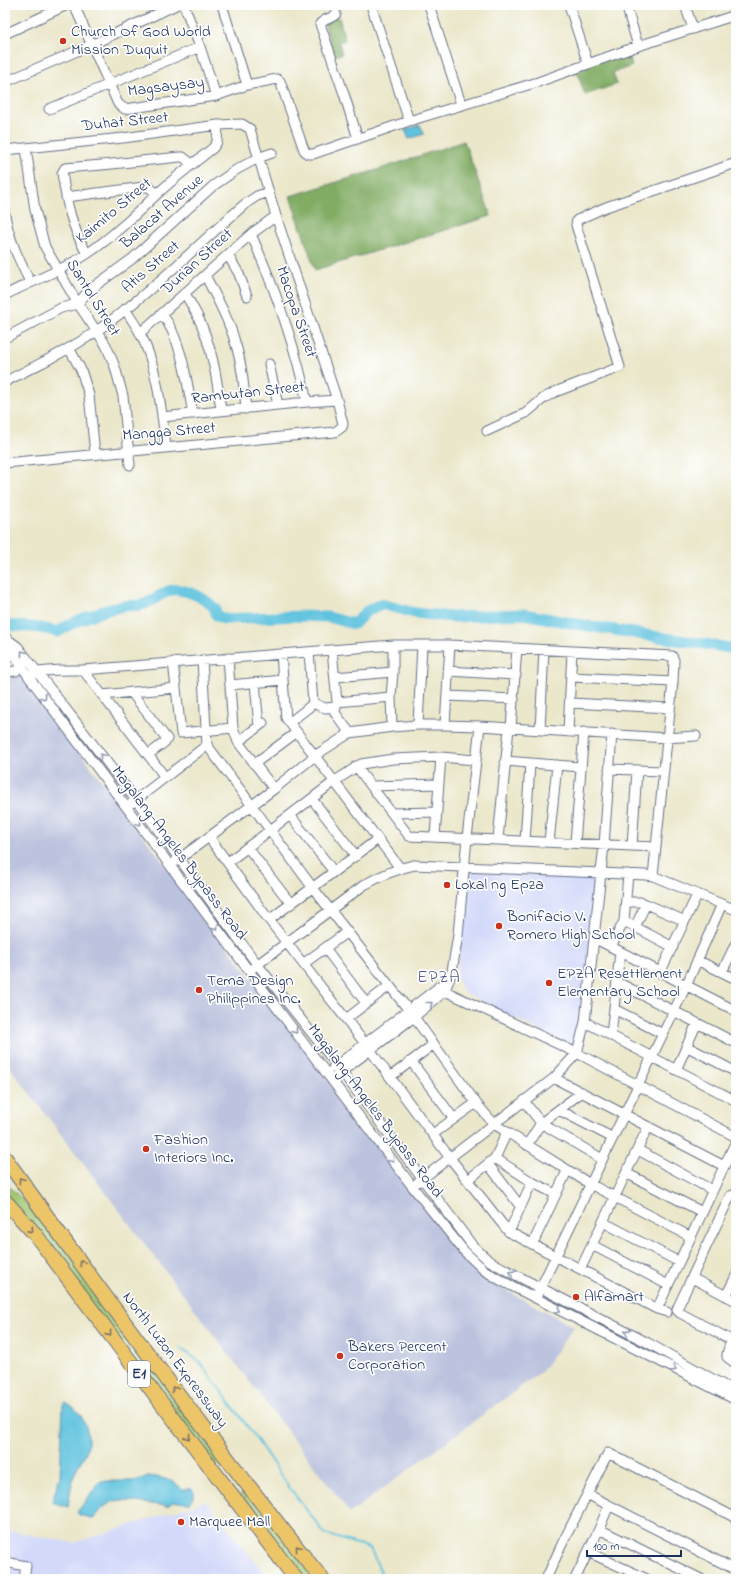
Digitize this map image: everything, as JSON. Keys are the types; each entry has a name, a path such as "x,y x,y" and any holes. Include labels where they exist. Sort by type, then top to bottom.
{"highway":[{"name":"North Luzon Expressway","path":"5,1158 200,1423 322,1579"},
{"name":"E1","path":"5,1201 35,1234 296,1579"}],"street":[{"path":"5,34 66,5"},
{"name":"Magsaysay","path":"74,5 108,84 118,104 126,109 216,96 247,85 274,79 280,81 304,150 308,154 313,154 358,140"},
{"path":"5,82 91,45 176,5"},
{"path":"184,5 216,96"},
{"path":"222,5 247,85"},
{"path":"371,5 409,121"},
{"path":"429,5 461,104"},
{"path":"569,5 588,64"},
{"path":"626,5 638,46"},
{"path":"685,5 693,29"},
{"path":"336,14 334,17 322,21 320,24 358,140 409,121 461,104 538,82 638,46 736,15"},
{"path":"49,109 200,47"},
{"name":"Duhat Street","path":"5,150 123,138 218,125 242,124 250,129 258,158"},
{"name":"Kaimito Street","path":"5,296 30,282 58,271 87,254 124,226 157,194 213,148 217,142 218,125"},
{"name":"Santol Street","path":"26,148 39,227 45,247 72,295 106,345 115,367 123,396 130,465"},
{"name":"Balacat Avenue","path":"78,304 88,291 132,259 213,186 236,170 258,158 272,153"},
{"path":"87,254 76,234 66,197 62,173 65,168 102,166 180,157 192,164"},
{"path":"258,158 337,400"},
{"path":"487,431 526,413 544,398 555,392 620,367 576,225 577,220 606,207 736,163"},
{"path":"66,197 144,187 149,187 157,194"},
{"name":"Atis Street","path":"5,382 69,348 97,331 126,309 180,263 245,204 256,196 269,192"},
{"path":"5,215 12,245 30,282"},
{"name":"Durian Street","path":"140,333 251,234 276,216"},
{"name":"Macopa Street","path":"251,234 281,309 300,370 307,402"},
{"path":"228,255 239,274 247,296"},
{"path":"205,275 222,309 235,342 243,376 246,409"},
{"name":"Balacat Avenue","path":"72,295 88,291"},
{"path":"185,293 199,318 209,348 217,379 221,410"},
{"path":"61,308 72,295"},
{"path":"5,338 61,308 78,304"},
{"path":"126,309 140,333 152,363 158,384 166,447"},
{"path":"162,314 168,322 182,361 193,414"},
{"path":"69,348 80,370 89,395 95,454"},
{"path":"269,364 278,405"},
{"name":"Rambutan Street","path":"162,417 221,410 337,400"},
{"name":"Mangga Street","path":"5,463 129,450 335,432 342,427 343,424 337,400"},
{"name":"Magalang-Angeles Bypass Road","path":"6,638 18,647 136,800 257,964 340,1068 464,1235 481,1254 495,1264 648,1343 736,1392"},
{"name":"Magalang-Angeles Bypass Road","path":"6,638 10,648 28,677 249,971 330,1075 412,1186 473,1261 500,1280 736,1400"},
{"path":"28,677 37,672 83,670 393,645 450,645 672,656 674,660 673,682 669,708 653,876"},
{"path":"392,727 391,697 393,645"},
{"path":"418,725 422,645"},
{"path":"445,725 450,645"},
{"path":"498,839 514,699 517,648"},
{"path":"332,650 335,677 335,714 350,733"},
{"path":"540,730 544,650"},
{"path":"568,732 572,651"},
{"path":"290,722 313,703 309,652"},
{"path":"280,654 283,680 284,714 400,868"},
{"path":"228,658 233,728 238,742 274,789"},
{"path":"202,660 207,745 313,888 412,1014 476,1102 494,1124 567,1171 692,1237"},
{"path":"173,662 181,733 233,728"},
{"path":"83,670 165,777"},
{"path":"5,672 16,671"},
{"path":"448,671 516,675"},
{"path":"335,677 393,672"},
{"path":"571,677 673,682"},
{"path":"230,685 283,680"},
{"path":"238,742 261,724 255,683"},
{"path":"102,695 176,688"},
{"path":"131,692 167,739 148,755"},
{"path":"448,696 514,699"},
{"path":"313,703 325,708 391,697"},
{"path":"570,703 669,708"},
{"path":"170,866 274,789 316,755 350,733 392,727 445,725 666,738 696,736"},
{"path":"330,1075 412,1014 449,981 458,935 475,760 480,726"},
{"path":"254,764 297,732"},
{"path":"575,843 584,732"},
{"path":"412,1186 554,1078 577,1053 585,1022 604,845 612,734"},
{"path":"127,807 207,745"},
{"path":"228,862 356,766 393,759 441,757 475,760"},
{"path":"435,836 441,757"},
{"path":"506,761 582,767"},
{"path":"525,841 530,764"},
{"path":"549,842 556,765"},
{"path":"356,766 409,836 655,847"},
{"path":"609,769 663,771"},
{"path":"632,846 637,770"},
{"path":"372,786 439,784"},
{"path":"312,799 356,856"},
{"path":"392,813 437,812"},
{"path":"290,815 334,872"},
{"path":"209,837 269,920 368,1047 434,1134 450,1158 510,1232 657,1309 667,1312"},
{"path":"269,920 378,839"},
{"path":"248,848 291,904"},
{"path":"249,971 364,885 381,875 400,868 421,865 653,876 736,910"},
{"path":"611,947 624,921 628,874"},
{"path":"660,973 697,895"},
{"path":"626,902 640,902 685,921"},
{"path":"635,927 646,904"},
{"path":"535,1298 557,1256 590,1184 686,986 722,904"},
{"path":"624,921 673,947"},
{"path":"303,964 347,932"},
{"path":"594,938 736,1011"},
{"path":"722,972 735,947"},
{"path":"325,948 366,1003"},
{"path":"611,1036 620,952"},
{"path":"697,960 736,980"},
{"path":"617,982 736,1043"},
{"path":"346,1019 389,986"},
{"path":"442,988 577,1053 736,1137"},
{"path":"614,1008 663,1034"},
{"path":"585,1022 736,1101"},
{"path":"676,1070 698,1023"},
{"path":"390,1076 434,1044"},
{"path":"686,1046 736,1072"},
{"path":"411,1061 454,1119"},
{"path":"554,1078 724,1166"},
{"path":"527,1145 541,1123 582,1092"},
{"path":"524,1101 541,1123 602,1159"},
{"path":"434,1134 476,1102"},
{"path":"559,1110 613,1138"},
{"path":"581,1268 648,1127"},
{"path":"468,1180 492,1161 507,1132"},
{"path":"657,1309 736,1141"},
{"path":"638,1150 712,1190"},
{"path":"492,1161 555,1194"},
{"path":"492,1161 520,1206"},
{"path":"533,1243 567,1171"},
{"path":"626,1173 702,1212"},
{"path":"510,1232 520,1206 532,1182"},
{"path":"736,1194 730,1196 678,1307 680,1313 731,1340 727,1357 736,1364"},
{"path":"603,1222 679,1262"},
{"path":"592,1245 668,1285"},
{"path":"726,1296 736,1276"},
{"path":"692,1278 736,1301"},
{"path":"546,1579 606,1455 611,1453 736,1518"},
{"path":"587,1494 736,1570"},
{"path":"575,1579 609,1505"},
{"path":"599,1528 701,1579"},
{"path":"588,1552 647,1579"},
{"path":"5,1562 26,1566 24,1579"}],"shaded area":[{"path":"19,672 468,1264 495,1284 574,1327 542,1371 350,1513 5,1061 5,674"},
{"path":"467,870 598,875 578,1047 574,1048 462,991 457,977"},
{"name":"Marquee Mall","path":"206,1501 269,1579 5,1579 5,1530 74,1543"}],"green space":[{"path":"339,17 345,40 339,42 342,54 333,56 324,21"},
{"path":"628,52 632,66 613,73 617,84 585,95 576,69"},
{"path":"464,141 491,216 315,270 290,196 377,170"},
{"path":"5,1183 40,1216 222,1457 222,1465 213,1464 5,1195"},
{"path":"246,1490 317,1579 302,1579 238,1497"}],"water":[{"path":"420,125 424,134 409,139 405,130"},
{"path":"65,1402 71,1405 81,1416 87,1430 88,1438 86,1452 73,1479 68,1507 52,1502 60,1476 63,1404"},
{"path":"149,1476 171,1481 182,1489 192,1489 194,1492 194,1497 189,1503 173,1502 167,1506 120,1500 105,1506 95,1519 79,1515 77,1512 101,1481 134,1481"}],"waterway":[{"path":"5,625 41,628 58,632 72,623 89,616 123,606 141,605 170,591 180,590 190,592 203,599 215,608 216,615 224,619 302,616 328,617 354,624 367,611 381,604 415,613 452,617 524,614 576,624 736,649"},
{"path":"180,1348 199,1361 253,1434 289,1487 325,1534 370,1548 384,1579"}],"place":[{"name":"Church Of God World Mission Duquit","path":"63,41"},
{"name":"Lokal ng Epza","path":"447,885"},
{"name":"Bonifacio V. Romero High School","path":"499,926"},
{"name":"EPZA Resettlement Elementary School","path":"549,983"},
{"name":"Tema Design Philippines Inc.","path":"199,990"},
{"name":"Fashion Interiors Inc.","path":"146,1149"},
{"name":"Alfamart","path":"576,1297"},
{"name":"Bakers Percent Corporation","path":"340,1356"},
{"name":"Marquee Mall","path":"181,1522"}],"district":[{"name":"EPZA","path":"439,977"}]}
